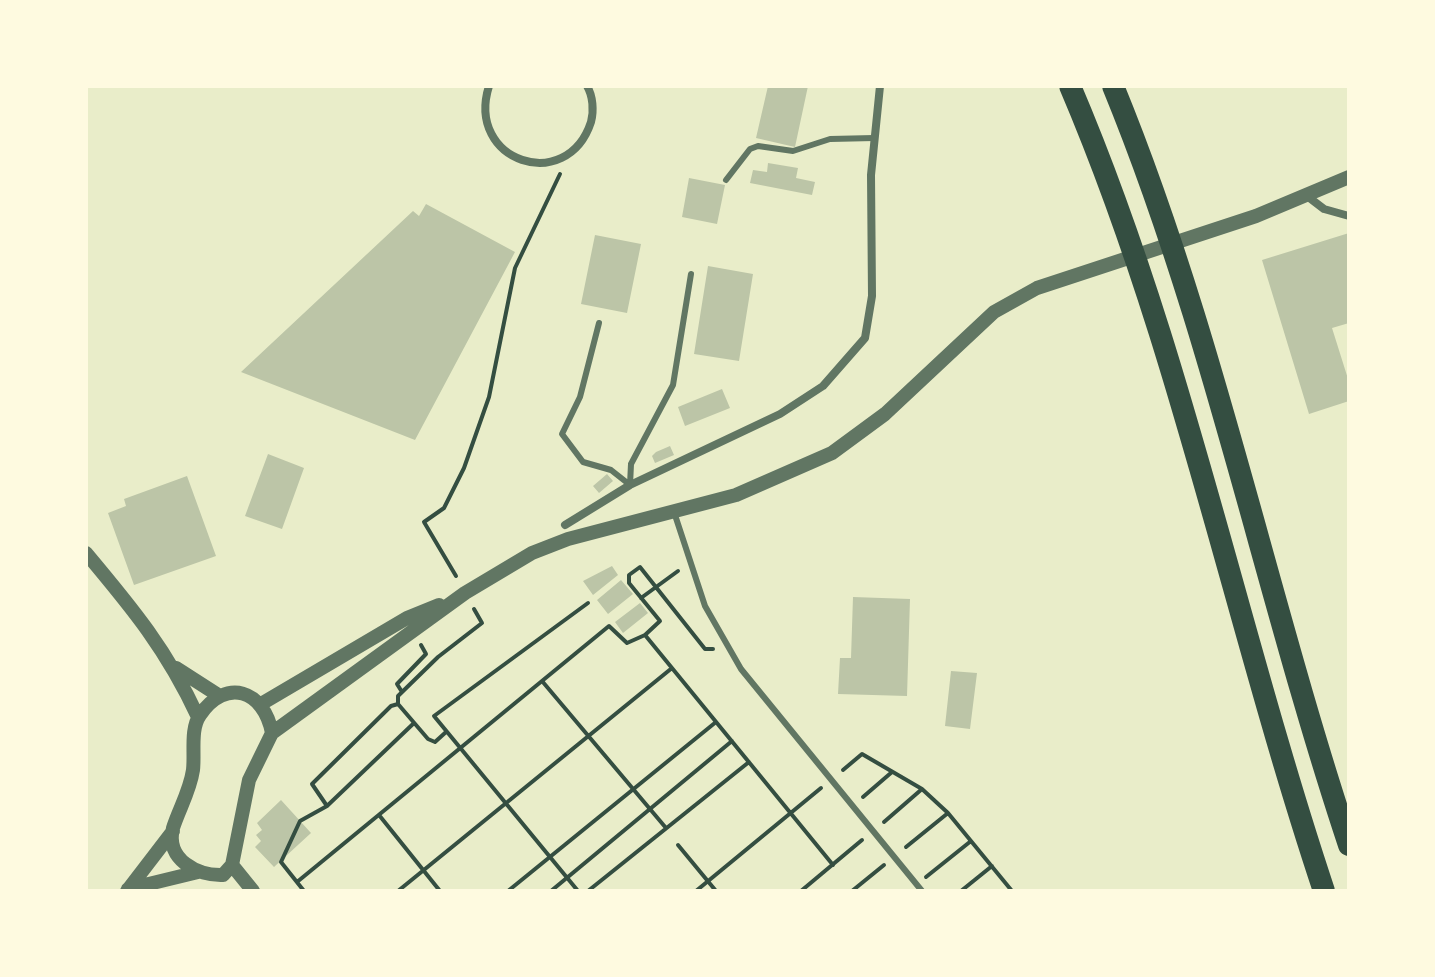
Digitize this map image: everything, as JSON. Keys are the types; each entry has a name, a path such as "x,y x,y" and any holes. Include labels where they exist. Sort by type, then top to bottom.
{"highway":[{"path":"1070,86 1118,204 1159,324 1265,702 1324,891"},
{"path":"1113,86 1160,207 1195,313 1349,845"}],"street":[{"path":"489,86 484,113 487,127 498,146 515,158 538,164 570,154 587,134 593,116 587,86"},
{"path":"565,525 630,485 780,414 823,386 865,338 872,296 874,138 880,86"},
{"path":"228,870 249,780 272,733 465,593 532,553 592,531 674,512 758,487 832,453 885,414 994,312 1037,288 1256,216 1349,177"},
{"path":"1307,196 1324,209 1349,216"},
{"path":"86,553 152,631 175,668 198,717 193,771 173,831 127,890"},
{"path":"261,704 407,618 465,593"},
{"path":"175,668 218,695"},
{"path":"198,717 218,695 237,692 256,697 269,714 272,733"},
{"path":"173,831 175,850 187,867 198,872"},
{"path":"127,890 198,872 228,870 252,891"}],"lane":[{"path":"726,180 750,149 758,146 793,151 830,139 874,138"},
{"path":"630,485 631,464 673,385 691,274"},
{"path":"599,323 580,397 562,434 583,462 611,470 630,485"},
{"path":"674,512 705,606 741,669 919,888 908,891"}],"path":[{"path":"465,593 424,522 444,508 464,468 489,397 515,268 570,154"},
{"path":"297,882 609,626 627,643 645,635 660,621 628,579 635,569 645,569 705,649 713,649 725,641"},
{"path":"641,598 674,573"},
{"path":"578,891 434,716 588,603"},
{"path":"327,806 312,784 379,716 398,704 402,692 482,623"},
{"path":"645,635 833,865"},
{"path":"402,692 397,684 422,659"},
{"path":"398,891 672,668"},
{"path":"542,681 666,828"},
{"path":"398,704 428,739 435,742 446,732"},
{"path":"508,891 716,722"},
{"path":"304,891 281,862 300,821 327,806 414,723"},
{"path":"551,891 732,741"},
{"path":"696,891 862,754 922,789 948,813 1012,891"},
{"path":"588,891 749,762"},
{"path":"852,806 892,772"},
{"path":"801,891 922,789"},
{"path":"854,890 948,813"},
{"path":"379,815 440,891"},
{"path":"919,888 971,841"},
{"path":"678,845 716,891"},
{"path":"961,891 992,866"}],"building":[{"path":"768,86 808,86 795,147 756,138"},
{"path":"768,163 798,168 796,178 815,182 812,195 750,183 753,170 767,172"},
{"path":"689,178 725,185 717,224 682,217"},
{"path":"426,204 515,252 415,440 241,372 413,211 419,216"},
{"path":"1349,233 1349,323 1332,328 1349,382 1349,401 1309,414 1262,260"},
{"path":"595,235 641,244 627,313 581,304"},
{"path":"708,266 753,274 739,361 694,354"},
{"path":"722,389 730,408 685,426 678,407"},
{"path":"670,446 674,455 655,463 652,456"},
{"path":"268,454 304,468 282,529 245,516"},
{"path":"607,474 613,481 599,493 593,486"},
{"path":"187,476 216,556 134,585 108,513 126,506 124,499"},
{"path":"612,566 618,575 593,595 583,581"},
{"path":"621,580 633,594 608,614 597,600"},
{"path":"853,597 910,599 907,696 838,694 840,658 851,658"},
{"path":"640,603 648,613 623,633 615,622"},
{"path":"951,671 977,673 970,729 945,726"},
{"path":"281,800 311,833 274,867 255,847 261,841 256,835 262,830 257,823"}]}
